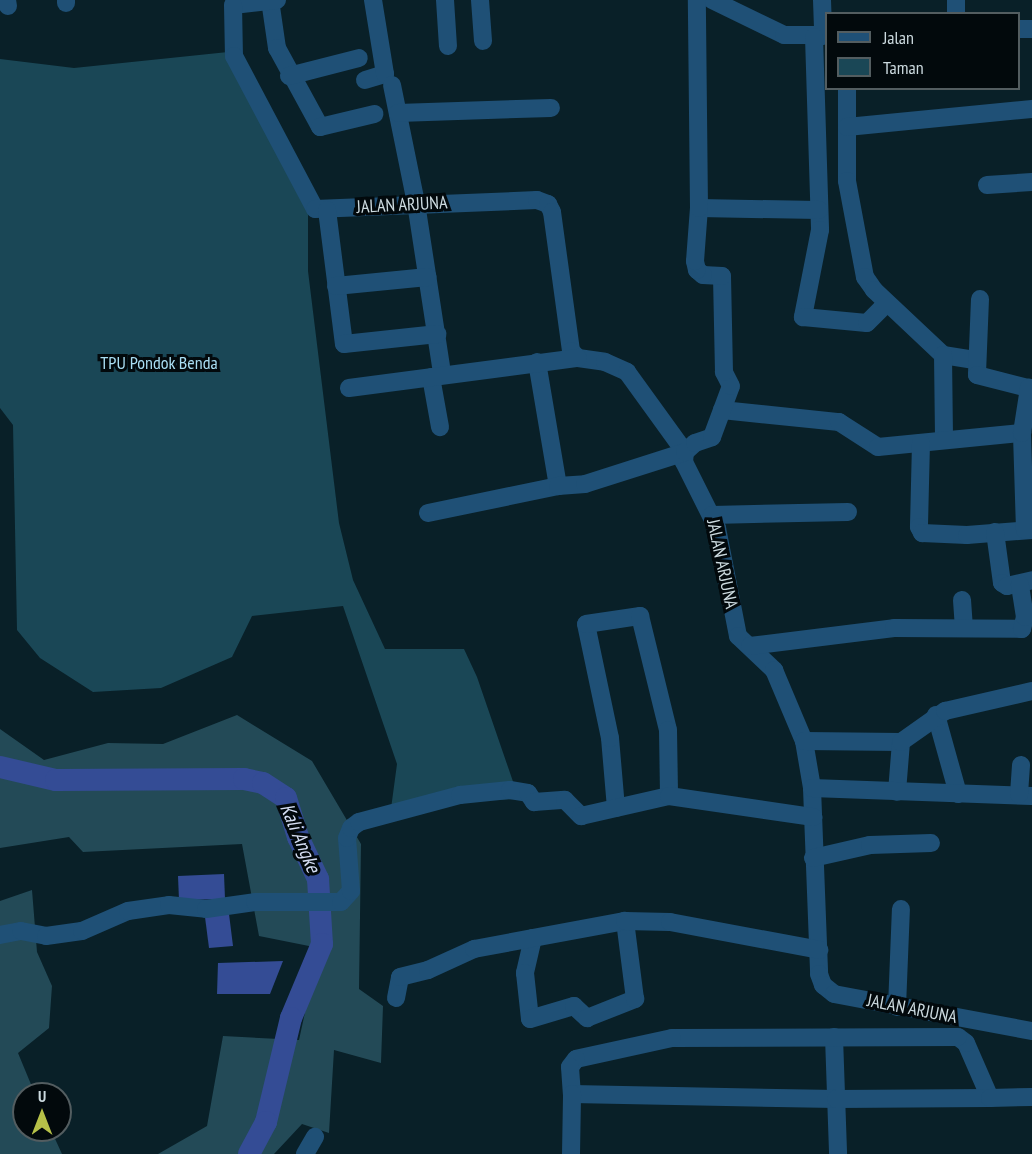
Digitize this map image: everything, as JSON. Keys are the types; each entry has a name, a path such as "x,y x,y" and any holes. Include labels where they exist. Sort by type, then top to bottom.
{"street":[{"path":"270,0 277,48 289,76 320,127 374,114"},
{"path":"277,0 233,3 234,56 322,209 344,344 437,334"},
{"path":"365,80 385,74 373,0"},
{"path":"445,0 448,46"},
{"path":"480,0 483,41"},
{"path":"428,513 558,486 585,484 685,452 695,443 712,437 731,386 724,372 723,276 703,275 697,270 699,208 697,0"},
{"path":"712,0 775,32 821,36"},
{"path":"822,0 819,236 807,278 803,319 868,323 887,303"},
{"path":"289,76 359,57"},
{"path":"392,84 416,203 437,334 436,371 440,427"},
{"path":"847,90 848,196 862,263 869,284 943,355 975,360"},
{"path":"398,112 551,108"},
{"path":"847,127 1032,109"},
{"path":"987,185 1032,182"},
{"name":"JALAN ARJUNA","path":"322,209 416,203 537,200 548,204 552,212 571,351 578,358 605,362 627,372 685,452 684,462 712,515 738,636 774,670 804,741 812,788 819,974 828,991 897,1007 1032,1031"},
{"path":"699,208 819,210"},
{"path":"336,286 428,277"},
{"path":"921,443 919,527 922,533 1029,530 1022,433 1030,389 977,375 975,360 980,299"},
{"path":"943,355 944,440"},
{"path":"349,388 436,371 578,358"},
{"path":"537,362 558,486"},
{"path":"723,410 839,422 878,447 1022,433"},
{"path":"712,515 848,512"},
{"path":"750,646 894,628 1022,629 1026,582 1002,583 995,532"},
{"path":"962,600 964,627"},
{"path":"616,808 608,729 586,624 640,616 668,730 669,796"},
{"path":"804,741 901,742 936,715 1032,692"},
{"path":"936,715 958,794"},
{"path":"897,792 901,742"},
{"path":"812,788 1025,795 1021,765"},
{"path":"0,934 21,931 46,936 82,931 128,911 169,905 206,909 255,903 340,902 351,891 347,838 358,822 460,795 510,790 528,794 534,802 565,800 581,816 669,796 813,817"},
{"path":"813,858 870,845 931,843"},
{"path":"897,1007 901,909"},
{"path":"396,999 400,977 428,970 474,949 624,921 670,922 819,950"},
{"path":"532,938 525,973 530,1019 574,1006 587,1018 624,1006 635,999 624,921"},
{"path":"834,1037 838,1154"},
{"path":"571,1154 570,1067 576,1059 654,1041 834,1037 962,1038 990,1098"},
{"path":"572,1094 836,1099 1032,1097"},
{"path":"305,1154 315,1137"}],"green space":[{"name":"TPU Pondok Benda","path":"228,52 308,206 308,271 339,523 353,580 385,649 464,649 477,677 519,799 457,801 390,816 397,764 343,606 252,616 232,657 161,688 93,692 40,658 17,630 13,425 0,408 0,59 74,68"}],"shaded area":[{"path":"237,715 312,761 361,844 359,989 383,1006 381,1063 334,1050 329,1133 302,1124 274,1154 158,1154 207,1126 223,1036 299,1040 319,948 259,936 242,844 83,852 69,837 0,848 0,729 44,760 108,743 163,744"},
{"path":"32,890 37,952 52,986 49,1028 18,1053 30,1082 12,1082 12,1142 56,1142 62,1154 0,1154 0,901"}],"water":[{"path":"224,874 225,899 179,900 178,876"},
{"path":"229,914 233,946 209,948 205,917"},
{"path":"283,961 270,994 217,994 218,963"}],"waterway":[{"name":"Kali Angke","path":"0,767 56,780 244,779 263,783 286,798 298,837 318,879 322,944 291,1018 266,1122 249,1154"}]}
